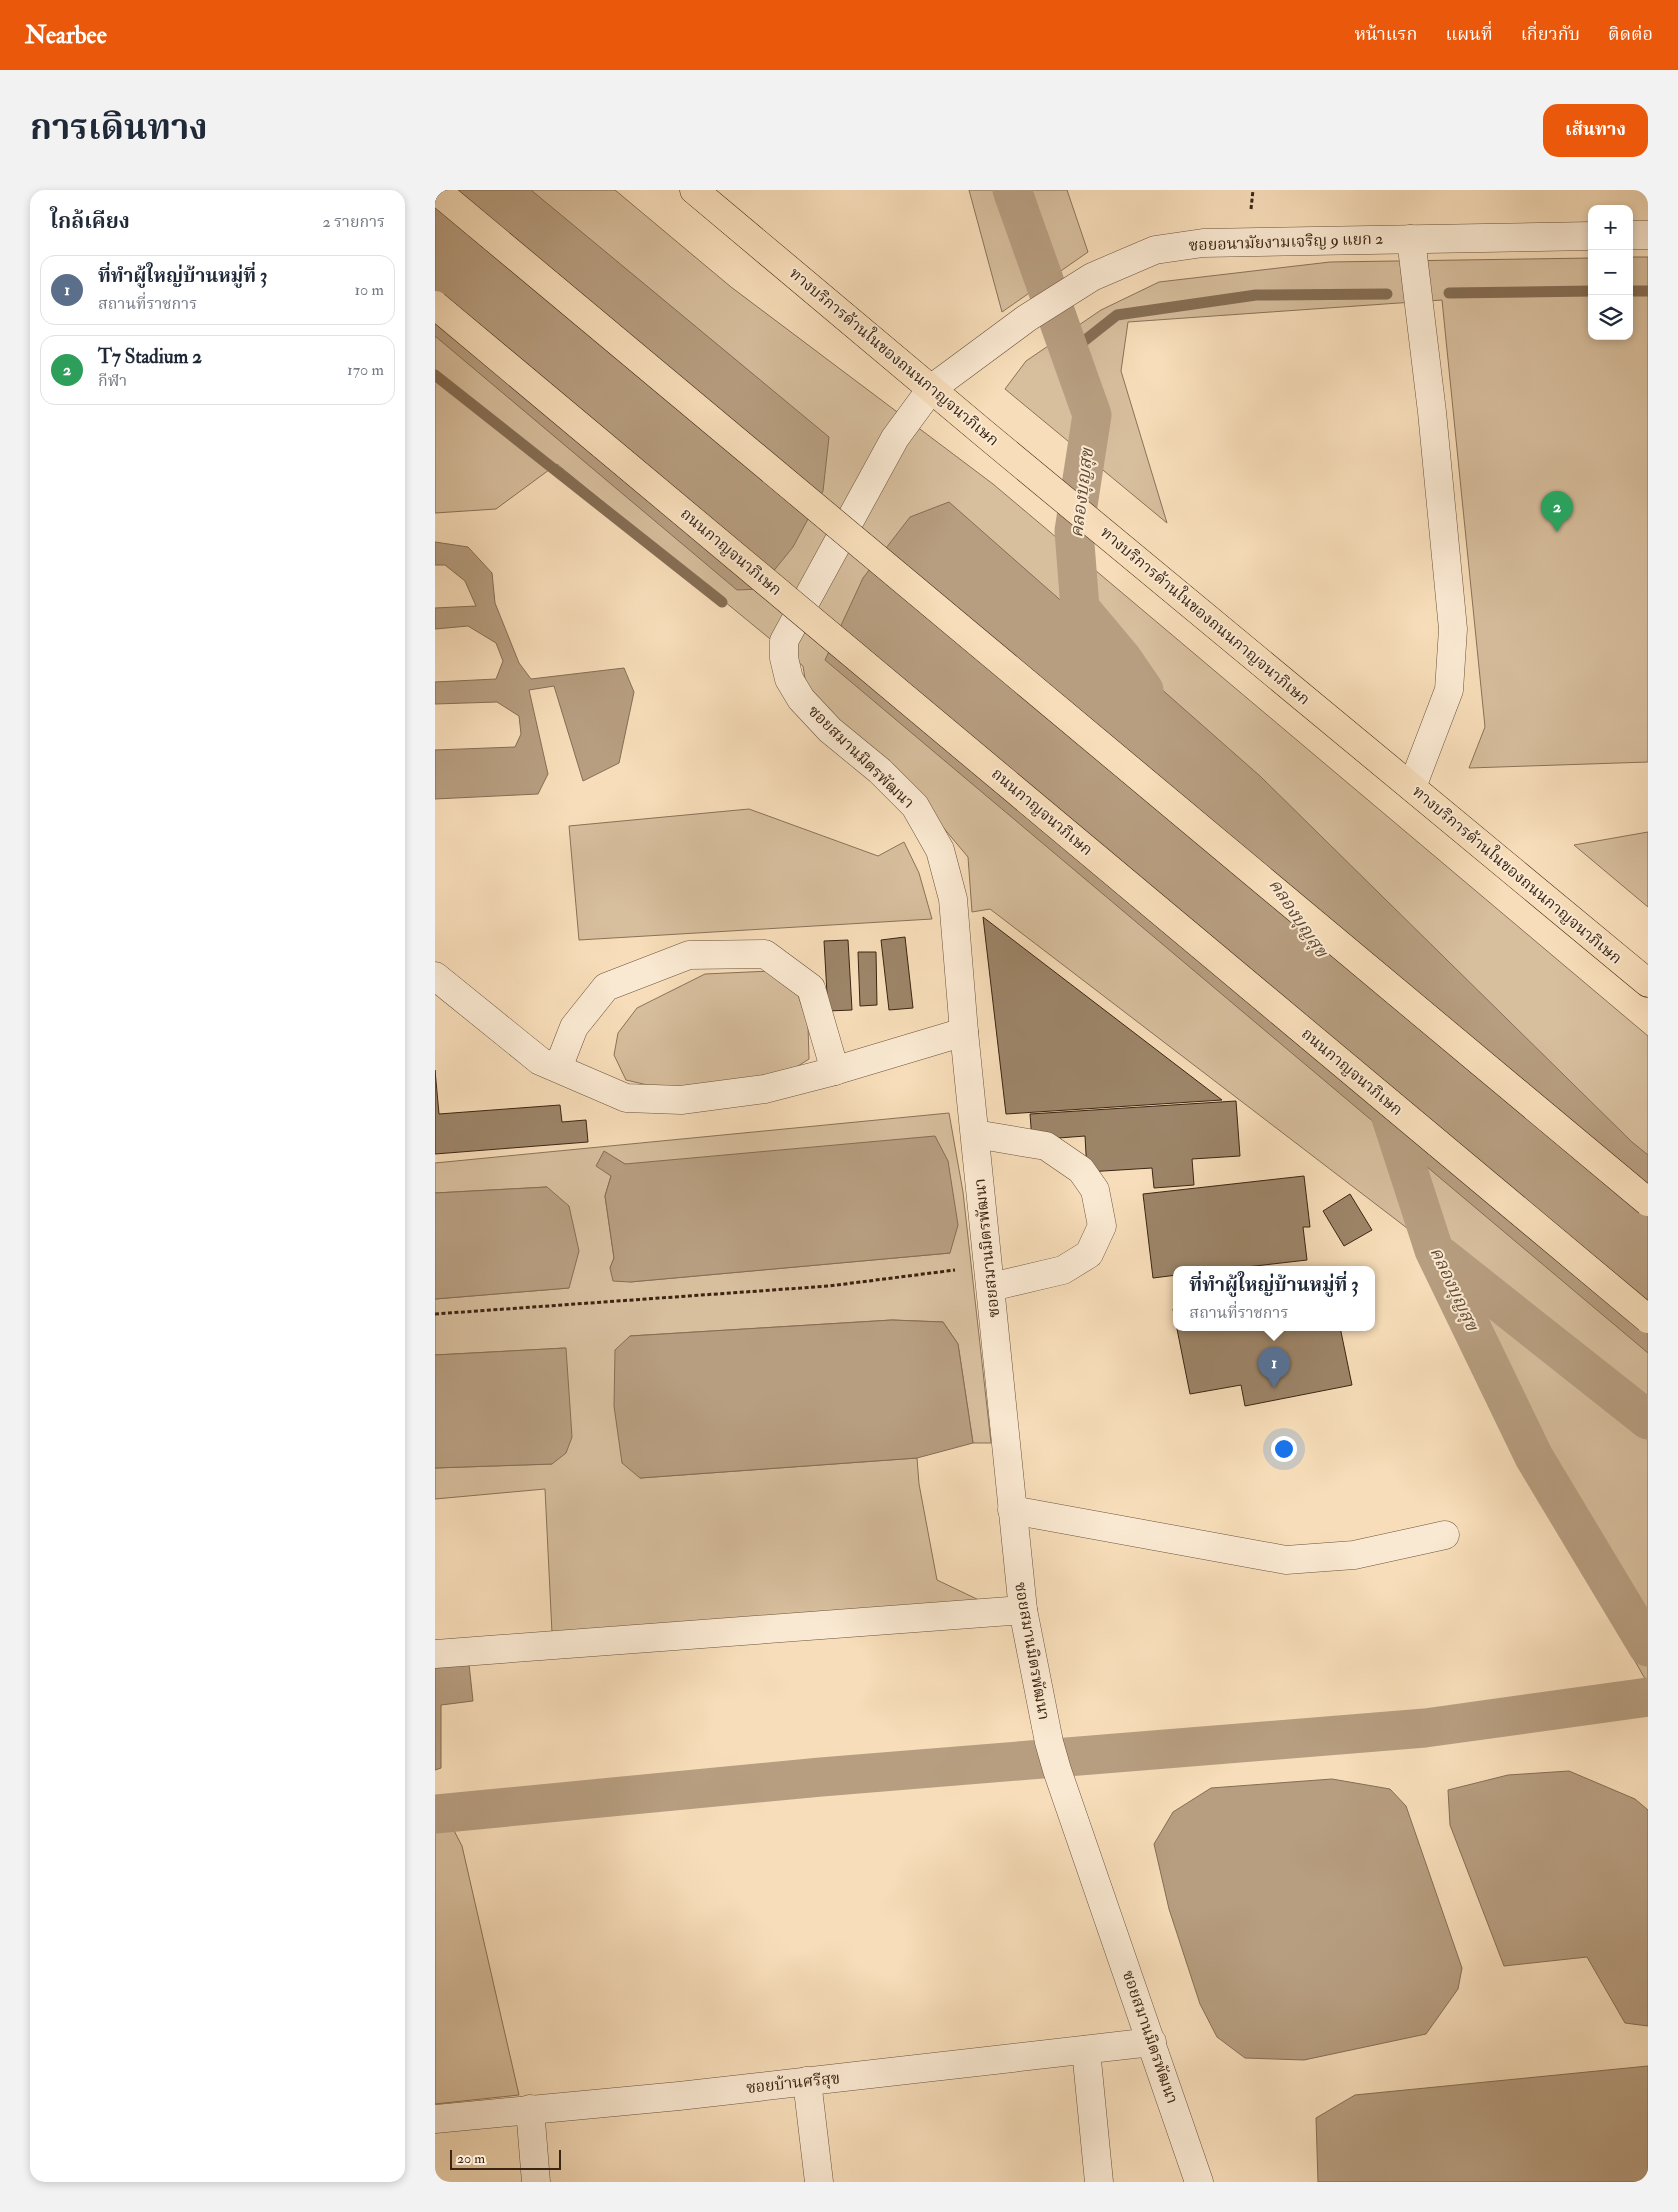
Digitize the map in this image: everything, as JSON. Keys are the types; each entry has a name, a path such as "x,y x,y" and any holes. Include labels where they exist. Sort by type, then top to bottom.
{"main road":[{"path":"436,190 1648,1202"},
{"name":"ทางบริการด้านในของถนนกาญจนาภิเษก","path":"695,190 986,435 1648,983"},
{"name":"ถนนกาญจนาภิเษก","path":"435,305 1648,1319"}],"street":[{"path":"1633,235 1648,235"},
{"name":"ซอยอนามัยงามเจริญ 9 แยก 2","path":"931,389 1027,318 1092,277 1155,250 1203,243 1588,236"},
{"path":"1411,238 1432,412 1453,629 1449,690 1412,787"},
{"name":"ซอยสมานมิตรพัฒนา","path":"931,389 895,438 784,641 784,658 789,679 801,699 830,730 879,771 915,806 940,850 953,899 964,1032 1023,1610 1049,1742 1057,1770 1199,2182"},
{"path":"558,1068 574,1027 606,987 689,955 765,954 811,988 835,1071"},
{"path":"435,976 540,1061 626,1098 681,1100 765,1089 835,1071 964,1032"},
{"path":"975,1134 1045,1146 1081,1170 1095,1190 1102,1226 1089,1254 1063,1270 990,1277"},
{"path":"1012,1510 1286,1560 1354,1555 1445,1535"},
{"path":"435,1654 1023,1610"},
{"name":"ซอยบ้านศรีสุข","path":"435,2119 679,2096 1151,2042"},
{"path":"1085,2050 1099,2182"},
{"path":"807,2082 819,2182"},
{"path":"530,2109 536,2182"}],"path":[{"path":"435,1314 829,1286 990,1277"}],"shaded area":[{"path":"435,190 615,190 731,287 993,484 1648,1036 1648,1684 1519,1457 1420,1238 990,909 972,912 968,857 920,800 829,718 806,685 803,666 557,464 496,509 435,513"},
{"path":"969,190 1067,190 1088,252 1002,312"},
{"path":"1633,257 1648,257 1648,762 1469,768 1485,727 1442,300 1128,322 1121,371 1167,523 1005,389 1026,361 1101,310 1159,282 1330,262 1588,258 1588,340 1633,340"},
{"path":"749,809 878,856 904,842 919,873 932,919 579,940 569,826"},
{"path":"1648,832 1648,907 1574,845"},
{"path":"771,971 796,989 808,1025 809,1059 776,1080 669,1090 626,1080 614,1055 618,1033 637,1008 705,974"},
{"path":"949,1113 963,1192 991,1443 973,1443 958,1344 943,1322 892,1320 630,1336 640,1478 917,1458 919,1484 937,1580 981,1601 552,1633 545,1489 435,1499 435,1468 552,1464 565,1348 435,1355 435,1299 569,1288 547,1187 435,1193 435,1163","holes":["604,1152 625,1164 950,1253 630,1282 610,1268 614,1258 605,1196 611,1176"]},
{"path":"448,1819 462,1846 519,2095 435,2104 435,1821"}],"water":[{"path":"435,190 531,190 829,437 823,491 793,547 759,589 737,590 435,336"},
{"path":"949,502 1260,776 1632,1142 1648,1155 1648,1353 825,660 863,578 910,517"},
{"path":"435,542 468,547 492,573 495,603 519,663 531,679 624,668 634,692 619,763 583,781 554,686 529,690 548,774 538,794 435,799 435,750 515,747 521,734 519,716 497,702 435,704 435,682 496,679 503,661 496,643 468,626 435,629 435,608 476,606 465,581 445,565 435,565"},
{"path":"935,1136 948,1161 958,1225 950,1253 630,1282 613,1281 610,1268 614,1258 605,1196 611,1176 596,1166 604,1151 625,1164"},
{"path":"547,1187 569,1206 579,1251 569,1288 435,1299 435,1193"},
{"path":"892,1320 943,1322 958,1344 973,1443 917,1458 640,1478 622,1463 614,1406 615,1350 630,1336"},
{"path":"566,1348 572,1437 566,1453 552,1464 435,1468 435,1355"},
{"path":"469,1664 473,1701 441,1705 441,1768 435,1770 435,1667"},
{"path":"1569,1771 1635,1799 1648,1810 1648,2026 1625,2023 1587,1957 1504,1966 1450,1825 1448,1790 1508,1775"},
{"path":"1332,1779 1390,1789 1406,1806 1462,1968 1458,1989 1426,2034 1304,2060 1245,2058 1217,2037 1200,2004 1169,1909 1154,1844 1173,1812 1211,1788"},
{"path":"1648,2066 1648,2182 1318,2182 1316,2118 1355,2095"}],"building":[{"path":"983,917 1222,1100 1006,1114"},
{"path":"905,937 913,1008 889,1010 881,940"},
{"path":"848,940 852,1010 828,1011 824,941"},
{"path":"858,952 876,952 877,1005 860,1006"},
{"path":"435,1070 439,1114 560,1105 562,1122 586,1120 588,1142 435,1154"},
{"path":"1236,1101 1240,1156 1192,1159 1194,1185 1154,1188 1152,1168 1087,1172 1085,1136 1032,1140 1030,1114"},
{"path":"1304,1176 1310,1227 1303,1227 1307,1260 1255,1266 1173,1266 1173,1276 1153,1278 1143,1194"},
{"path":"1350,1194 1372,1230 1344,1246 1323,1211"},
{"path":"1177,1331 1341,1331 1352,1385 1245,1406 1241,1385 1190,1394"}],"waterway":[{"name":"คลองบุญสุข","path":"1012,190 1092,415 1074,531 1080,608 1122,658 1144,690"},
{"path":"1449,293 1588,291"},
{"path":"1633,291 1648,291"},
{"path":"1070,352 1117,315 1256,295 1387,294"},
{"path":"435,375 722,602"},
{"name":"คลองบุญสุข","path":"1383,1093 1434,1250 1534,1457 1648,1647"},
{"path":"1441,1256 1648,1420"},
{"path":"435,1814 821,1777 1425,1728 1648,1697"}],"place":[{"name":"T7 Stadium 2","path":"1557,532"},
{"name":"ที่ทำผู้ใหญ่บ้านหมู่ที่ 3","path":"1274,1388"}]}
